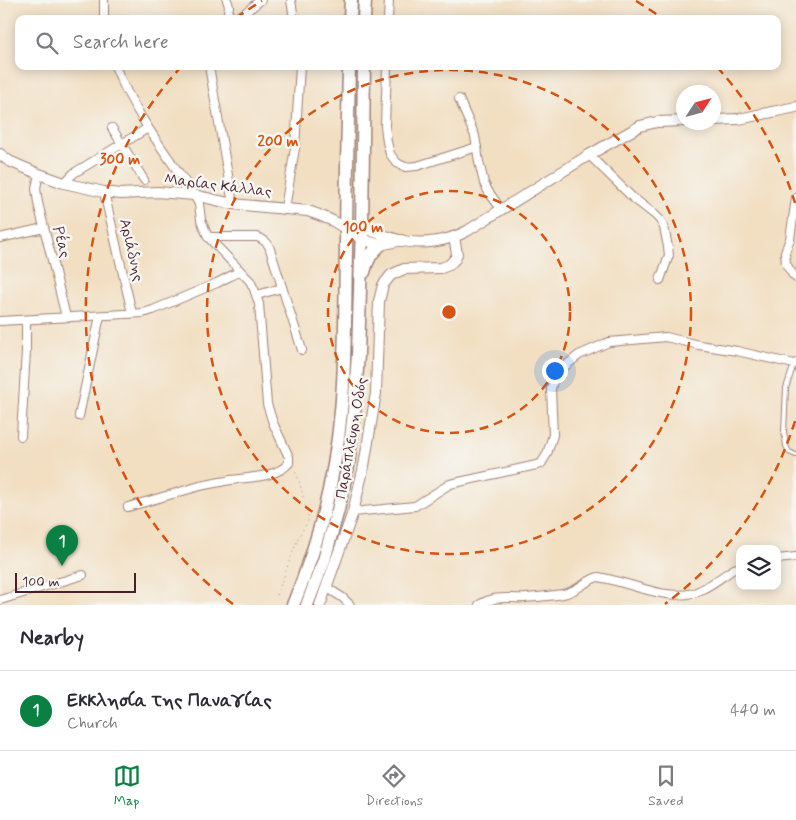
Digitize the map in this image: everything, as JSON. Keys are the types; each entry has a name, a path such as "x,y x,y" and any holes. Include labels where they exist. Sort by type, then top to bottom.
{"main road":[{"path":"350,15 351,0"},
{"path":"364,15 365,0"},
{"path":"293,605 311,556 331,485 341,410 345,354 349,70"},
{"path":"307,605 324,560 338,510 348,466 354,412 362,233 364,70"},
{"path":"360,297 367,262 371,253 380,244"}],"street":[{"path":"104,0 104,15"},
{"path":"225,15 229,6 227,0"},
{"path":"240,15 261,0"},
{"path":"291,0 293,15"},
{"path":"388,15 389,0"},
{"path":"117,70 148,128 194,194 199,204 201,220 208,237 250,281 257,294 267,404 273,424 290,463 286,468 264,476 229,480 201,486 128,507"},
{"path":"210,70 233,204"},
{"path":"285,208 295,148 300,70"},
{"path":"387,70 387,142 390,154 397,163 405,166 417,166 477,147"},
{"path":"459,98 473,129 484,183 501,209"},
{"path":"721,120 739,120 796,107"},
{"path":"362,233 421,242 454,237 467,231 589,154 640,126 658,122 676,122"},
{"path":"112,128 144,180"},
{"path":"64,183 74,173 148,128"},
{"name":"Μαρίας Κάλλας","path":"0,154 9,161 39,174 64,183 104,192 121,194 157,192 194,194 233,204 308,211 362,233"},
{"path":"589,154 632,197 654,214 664,227 669,256 660,280"},
{"name":"Ρέας","path":"39,174 36,195 66,317"},
{"name":"Αριάδνης","path":"104,192 132,314"},
{"path":"796,198 790,239 784,252 786,264 796,278"},
{"path":"0,238 44,228"},
{"path":"362,233 380,244 402,240"},
{"path":"208,237 262,238 266,242 269,246 302,350"},
{"name":"Παράπλευρη Οδός","path":"320,605 353,512 364,466 376,392 379,301 383,285 391,275 404,269 446,267 457,254 454,237"},
{"path":"0,321 143,313 211,286 240,270"},
{"path":"257,294 282,288"},
{"path":"79,416 100,316"},
{"path":"21,436 26,320"},
{"path":"353,512 414,506 450,484 541,464 547,454 553,434 551,389 554,377 580,354 609,342 666,337 795,364"},
{"path":"781,558 796,557"},
{"path":"479,605 496,598 525,598 564,594 574,591 591,579 598,577 661,593 680,595 695,593 736,568"},
{"path":"0,600 83,575"},
{"path":"326,587 350,605"}],"lane":[{"path":"795,364 786,388 784,432 789,452 796,455"}],"path":[{"path":"277,595 298,538 308,521 298,477 290,463"}],"place":[{"name":"Εκκλησία της Παναγίας","path":"62,566"}]}
